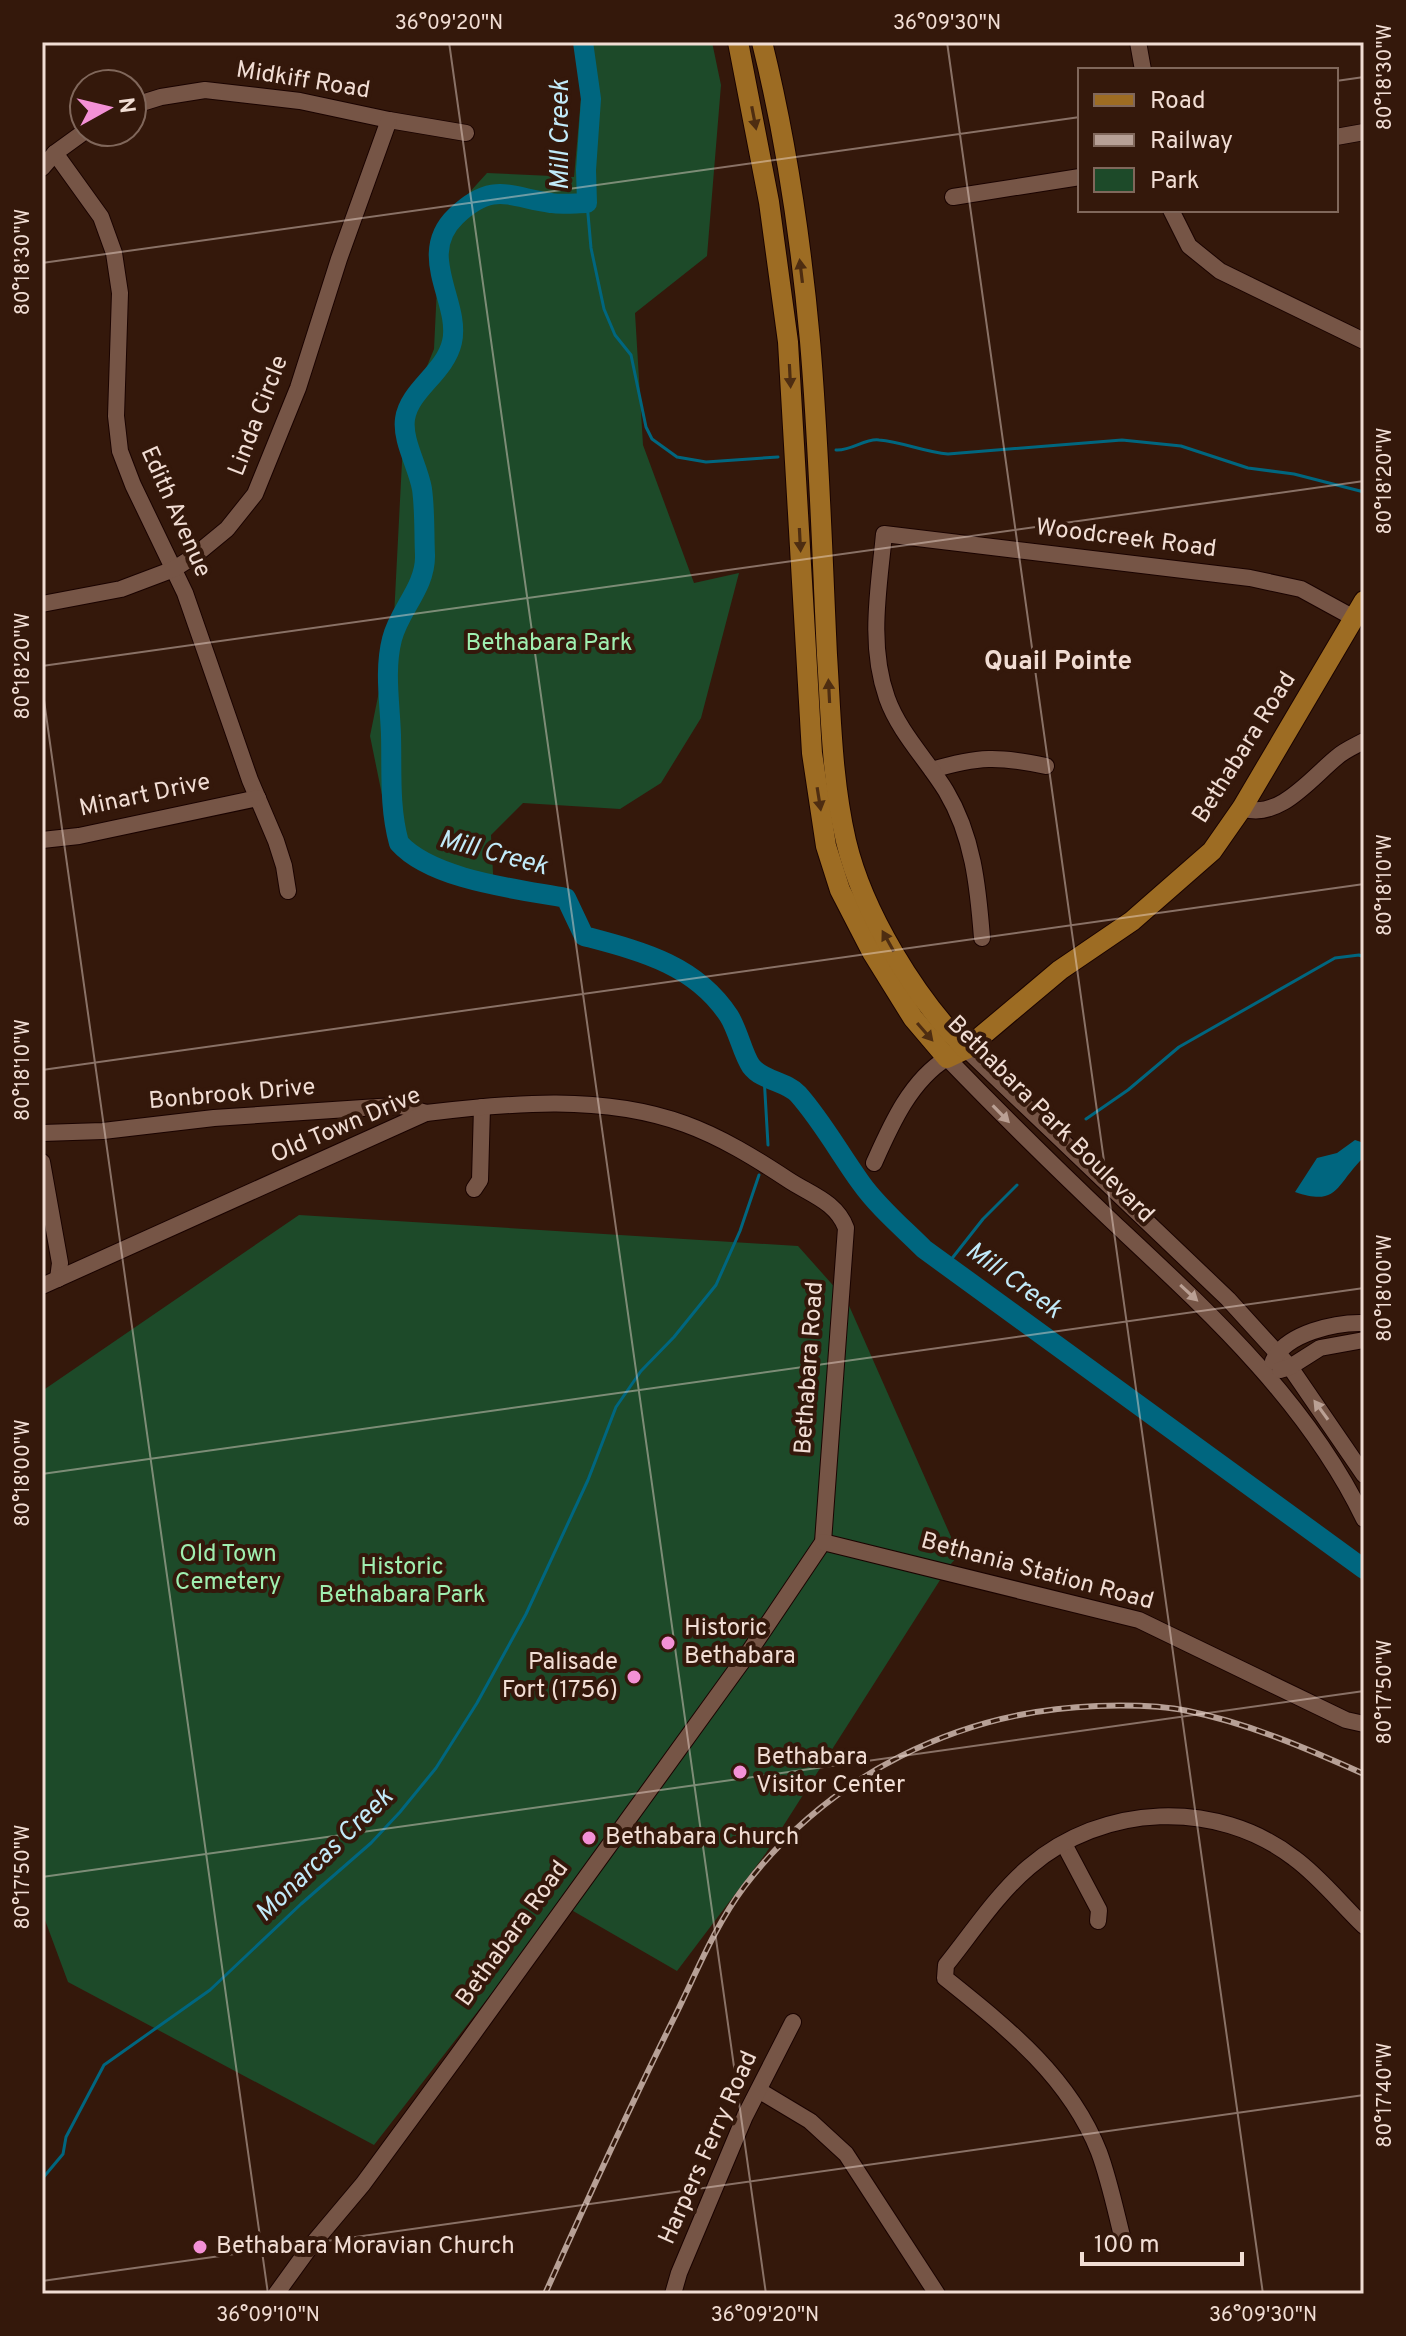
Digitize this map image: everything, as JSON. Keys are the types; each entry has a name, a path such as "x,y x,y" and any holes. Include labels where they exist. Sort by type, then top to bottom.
{"main road":[{"name":"Bethabara Park Boulevard","path":"738,42 769,202 788,342 812,753 826,846 840,890 872,952 913,1018 957,1053"},
{"name":"Bethabara Park Boulevard","path":"762,42 792,198 810,340 832,751 846,841 859,882 888,943 957,1053"},
{"name":"Bethabara Road","path":"957,1053 1060,970 1132,921 1212,851 1242,808 1359,610"}],"street":[{"path":"1138,42 1143,68"},
{"name":"Midkiff Road","path":"148,101 205,90 300,101 466,133"},
{"name":"Linda Circle","path":"42,604 121,589 174,569 227,529 255,494 298,388 339,259 389,120"},
{"path":"1338,137 1364,132"},
{"path":"42,168 68,144"},
{"name":"Edith Avenue","path":"55,153 101,217 114,253 120,293 116,416 120,451 205,646 250,780 284,866 288,891"},
{"path":"953,197 1078,177"},
{"path":"1172,212 1189,246 1220,271 1364,341"},
{"name":"Woodcreek Road","path":"932,770 894,714 881,674 876,619 884,534 1250,578 1301,589 1359,610"},
{"path":"1242,808 1254,812 1275,807 1340,754 1364,741"},
{"path":"982,938 972,854 959,815 932,770 968,759 1004,758 1046,766"},
{"name":"Minart Drive","path":"42,840 79,836 258,798"},
{"name":"Bethabara Road","path":"874,1163 895,1117 932,1067 957,1053"},
{"name":"Bethabara Park Boulevard","path":"957,1053 1228,1299 1290,1367 1364,1475"},
{"name":"Bethabara Park Boulevard","path":"957,1053 1049,1161 1212,1314 1267,1374 1324,1450 1361,1513"},
{"name":"Old Town Drive","path":"42,1286 426,1113 482,1107 558,1103 612,1108 686,1124 826,1201 846,1228"},
{"name":"Bonbrook Drive","path":"42,1133 103,1131 214,1118 378,1107 402,1106 426,1113"},
{"path":"474,1189 480,1180 482,1107"},
{"path":"42,1162 60,1263 58,1279"},
{"name":"Bethabara Road","path":"276,2294 310,2247 363,2184 457,2056 749,1652 823,1542 846,1228"},
{"path":"1267,1374 1277,1353 1292,1342 1315,1332 1364,1323"},
{"path":"1267,1374 1290,1367 1320,1348 1364,1340"},
{"name":"Bethania Station Road","path":"823,1542 1139,1620 1346,1720 1364,1724"},
{"path":"1122,2236 1098,2150 1084,2121 1040,2058 945,1978 946,1965 1029,1867 1082,1832 1119,1821 1171,1815 1217,1821 1257,1836 1294,1858 1364,1926"},
{"path":"1064,1844 1099,1910 1098,1921"},
{"name":"Harpers Ferry Road","path":"673,2294 745,2116 793,2022"},
{"path":"760,2091 810,2121 846,2154 932,2292"}],"green space":[{"name":"Bethabara Park","path":"583,42 712,42 721,85 707,256 635,313 643,445 694,583 739,573 701,718 661,783 620,809 523,803 491,835 494,892 433,870 391,839 370,736 394,617 404,423 434,349 440,225 487,173 574,177 585,53"},
{"name":"Historic Bethabara Park","path":"299,1215 798,1246 847,1301 959,1555 949,1566 766,1853 677,1971 561,1904 374,2145 68,1982 42,1912 42,1391"}],"water":[{"path":"1355,1140 1364,1143 1364,1157 1335,1191 1320,1197 1295,1192 1317,1158 1337,1153"}],"waterway":[{"name":"Mill Creek","path":"583,42 591,99 587,203 556,204 512,195 491,195 469,205 456,216 444,231 439,247 442,279 451,311 452,342 442,363 413,399 405,419 406,436 422,489 425,555 417,588 395,628 388,663 392,802 399,843 414,856 454,874 566,898 584,936 646,954 700,984 729,1016 751,1066 761,1075 798,1094 868,1192 924,1249 1364,1569"},
{"path":"587,203 591,248 604,309 615,335 631,355 646,427 652,439 677,457 706,462 778,457"},
{"path":"836,450 874,440 948,454 1122,440 1181,446 1248,468 1294,474 1364,492"},
{"path":"1086,1119 1128,1090 1179,1047 1335,958 1364,957"},
{"name":"Monarcas Creek","path":"764,1076 768,1145"},
{"name":"Monarcas Creek","path":"42,2179 63,2154 66,2137 104,2065 210,1990 371,1843 436,1768 477,1703 526,1614 588,1480 616,1407 641,1371 674,1337 716,1285 740,1231 759,1175"},
{"path":"946,1266 983,1219 1017,1185"}],"railway":[{"path":"545,2294 723,1918 778,1847 815,1812 856,1782 900,1756 947,1736 995,1721 1045,1711 1108,1706 1165,1708 1233,1722 1364,1774"}],"place":[{"name":"Historic Bethabara","path":"668,1643"},
{"name":"Palisade Fort (1756)","path":"634,1677"},
{"name":"Bethabara Visitor Center","path":"740,1772"},
{"name":"Bethabara Church","path":"589,1838"},
{"name":"Bethabara Moravian Church","path":"200,2247"}],"district":[{"name":"Quail Pointe","path":"1058,662"}],"park label":[{"name":"Old Town Cemetery","path":"228,1569"}]}
